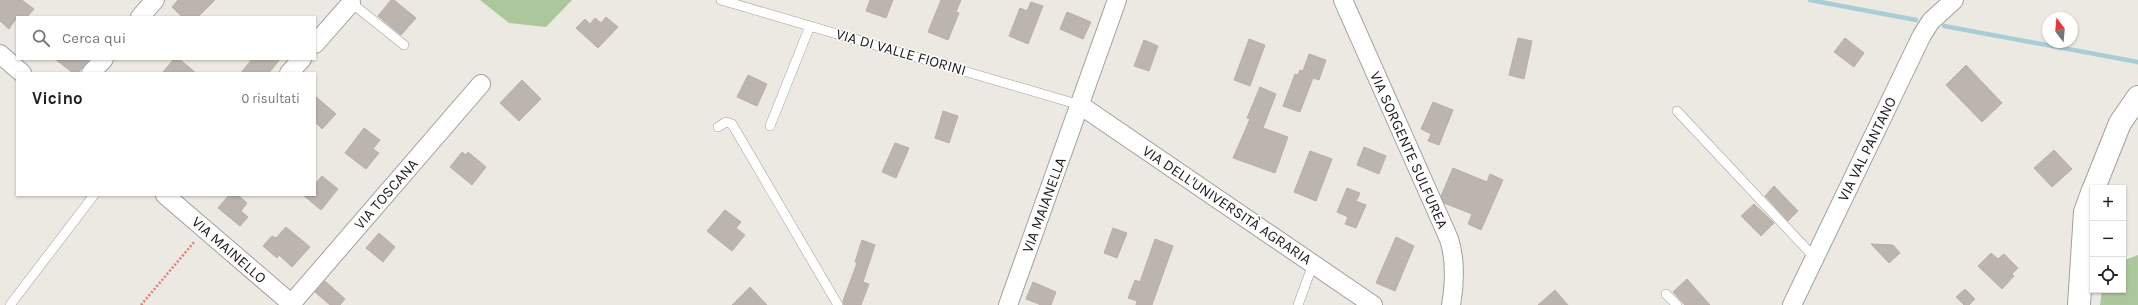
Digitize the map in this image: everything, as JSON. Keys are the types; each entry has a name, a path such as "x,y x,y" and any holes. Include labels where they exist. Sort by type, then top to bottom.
{"street":[{"path":"141,16 155,0"},
{"name":"VIA MAIANELLA","path":"1008,305 1117,0"},
{"name":"VIA SORGENTE SULFUREA","path":"1343,0 1449,239 1455,265 1455,278 1450,305"},
{"name":"VIA VAL PANTANO","path":"1792,305 1922,35 1931,21 1954,0"},
{"path":"316,43 350,1"},
{"path":"0,54 21,72"},
{"path":"92,72 103,60"},
{"path":"290,72 301,60"},
{"name":"VIA TOSCANA","path":"293,304 481,84"},
{"path":"2095,185 2120,123 2138,97"},
{"name":"VIA DELL'UNIVERSITÀ AGRARIA","path":"1080,105 1373,305"},
{"name":"VIA MAINELLO","path":"174,198 205,230 293,304"},
{"path":"2079,305 2085,212 2090,198"}],"lane":[{"name":"VIA DI VALLE FIORINI","path":"721,0 1080,105"},
{"path":"350,1 404,45"},
{"path":"770,126 810,26"},
{"path":"1677,111 1815,258"},
{"path":"718,127 726,122 732,124 838,305"},
{"path":"10,305 93,196"},
{"path":"1298,305 1314,264"},
{"path":"1666,294 1677,305"}],"path":[{"path":"141,305 205,230"}],"green space":[{"path":"480,0 572,0 546,27 509,23"},
{"path":"2138,255 2138,305 2100,305 2102,293 2126,293 2126,260"}],"building":[{"path":"0,0 22,0 34,9 28,16 16,16 9,29 0,21"},
{"path":"178,0 215,0 199,16 181,16 172,7"},
{"path":"391,0 394,0 416,18 401,35 378,16"},
{"path":"870,0 893,0 886,18 866,11"},
{"path":"941,0 961,0 956,12 959,13 948,40 928,32"},
{"path":"1031,2 1043,6 1028,44 1009,36 1020,8 1027,11"},
{"path":"1067,12 1091,22 1083,39 1060,29"},
{"path":"606,17 618,27 598,48 576,28 585,19 590,24 595,18 601,23"},
{"path":"1518,38 1532,41 1524,79 1509,75"},
{"path":"1845,38 1864,53 1854,67 1834,52"},
{"path":"1249,39 1265,45 1250,86 1234,80"},
{"path":"1144,40 1158,46 1149,71 1134,66"},
{"path":"1309,54 1326,60 1319,80 1313,78 1300,112 1283,106 1295,74 1298,75 1300,70 1303,71"},
{"path":"56,60 88,60 79,72 72,72"},
{"path":"173,60 180,60 195,72 163,72"},
{"path":"251,60 279,60 270,72 242,72"},
{"path":"1966,65 2002,103 1982,122 1946,85"},
{"path":"748,75 767,84 757,106 737,97"},
{"path":"522,80 541,99 519,121 500,103"},
{"path":"1260,87 1276,94 1263,128 1288,137 1275,173 1233,158 1250,119 1247,118"},
{"path":"316,97 336,114 322,129 316,123"},
{"path":"1433,102 1453,110 1439,145 1428,141 1431,134 1421,129"},
{"path":"943,111 958,116 949,143 935,138"},
{"path":"364,128 380,140 373,149 379,153 366,169 345,153"},
{"path":"895,143 909,148 896,178 882,172"},
{"path":"1364,147 1386,156 1379,174 1357,165"},
{"path":"2054,150 2072,169 2052,187 2034,168"},
{"path":"1310,151 1332,159 1316,201 1294,192"},
{"path":"462,152 466,155 468,152 486,167 472,185 450,167"},
{"path":"1453,168 1487,182 1490,174 1503,180 1481,230 1468,224 1472,214 1444,203 1441,196"},
{"path":"322,176 338,189 321,210 304,196 316,196 316,183"},
{"path":"1774,186 1798,211 1788,221 1765,196"},
{"path":"1347,188 1360,193 1356,201 1366,205 1356,228 1345,224 1348,217 1337,212"},
{"path":"228,196 239,196 247,203 241,211 248,217 240,226 218,208"},
{"path":"1754,204 1774,223 1761,236 1741,216"},
{"path":"725,210 741,222 736,228 745,235 732,251 707,231"},
{"path":"286,227 310,247 292,267 279,255 277,258 263,246 272,236 276,238"},
{"path":"1113,228 1127,233 1117,258 1104,253"},
{"path":"379,233 395,247 383,262 366,248"},
{"path":"1396,237 1414,246 1395,291 1376,283"},
{"path":"1155,239 1173,246 1152,305 1136,305 1137,301 1128,298 1135,280 1140,282"},
{"path":"862,240 875,245 863,282 869,284 861,305 844,305 843,301 857,263 855,262"},
{"path":"1871,244 1893,245 1900,253 1889,263"},
{"path":"1991,253 1998,259 2004,254 2018,268 2012,274 2014,276 2002,289 1978,266"},
{"path":"1687,279 1710,305 1685,305 1673,292"},
{"path":"325,281 345,299 340,305 330,305 315,292"},
{"path":"1033,282 1056,292 1051,305 1041,305 1026,299"},
{"path":"750,287 767,305 732,305"},
{"path":"1965,289 1975,299 1969,305 1964,305 1956,297"},
{"path":"1555,290 1568,305 1538,305"}],"waterway":[{"path":"1810,0 1916,20"},
{"path":"1944,26 2138,62"}]}
